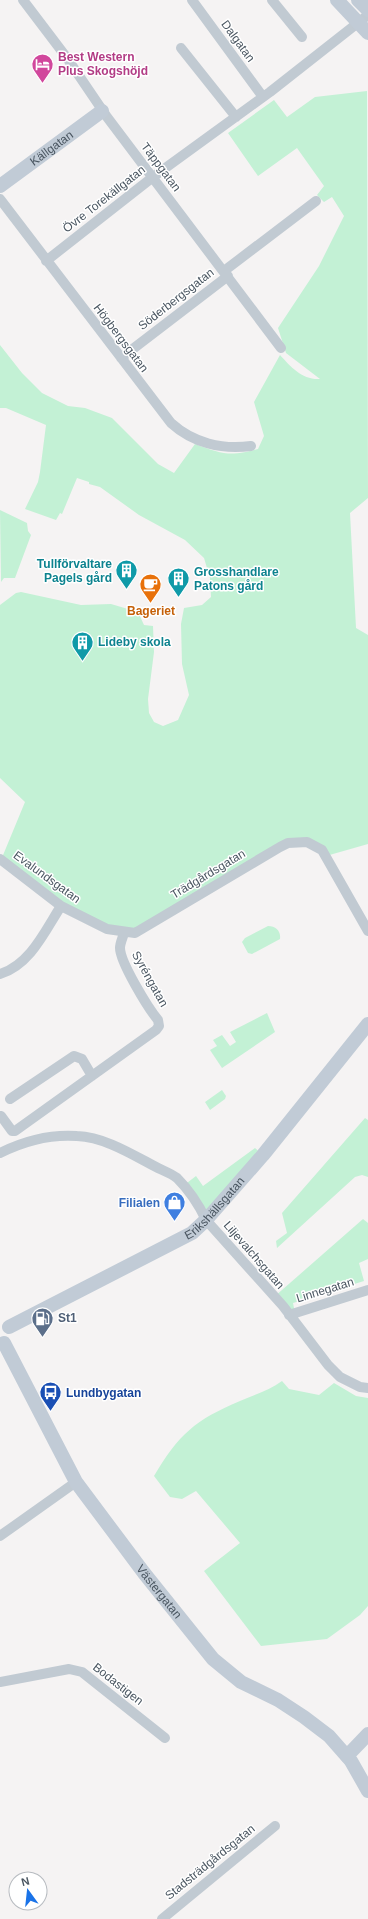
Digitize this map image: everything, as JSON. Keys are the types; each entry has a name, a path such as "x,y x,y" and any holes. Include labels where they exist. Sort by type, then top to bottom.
{"street":[{"name":"Täppgatan","path":"23,0 67,58 102,111 281,348"},
{"name":"Dalgatan","path":"192,0 263,97"},
{"path":"272,0 302,37"},
{"path":"337,0 363,19 368,33"},
{"path":"358,0 368,10"},
{"name":"Övre Torekällgatan","path":"46,261 153,177 263,97 342,37 363,19"},
{"path":"182,48 236,117"},
{"name":"Källgatan","path":"0,186 102,111"},
{"name":"Högbergsgatan","path":"0,199 165,417 178,429 198,440 214,445 235,448 251,446"},
{"name":"Söderbergsgatan","path":"121,358 316,201"},
{"name":"Trädgårdsgatan","path":"124,932 135,933 280,847 288,844 307,842 322,850 368,931"},
{"name":"Evalundsgatan","path":"0,859 61,906 107,929 124,932"},
{"path":"0,974 8,972 29,955 61,906"},
{"name":"Syréngatan","path":"1,1116 12,1131 15,1131 92,1076 102,1067 148,1037 159,1026 158,1020 121,956 120,947 124,932"},
{"name":"Erikshällsgatan","path":"5,1324 192,1233 206,1220 263,1154 368,1024"},
{"path":"10,1099 74,1056 82,1059 92,1076"},
{"name":"Liljevalchsgatan","path":"0,1152 43,1137 77,1136 105,1142 176,1178 199,1205 206,1220 290,1315 328,1365 340,1377 360,1387 368,1388"},
{"name":"Linnegatan","path":"290,1315 368,1290"},
{"name":"Västergatan","path":"5,1324 10,1334 2,1343 76,1482 147,1576 214,1659 241,1682 278,1700 329,1736 347,1756 368,1791"},
{"path":"0,1536 76,1482"},
{"name":"Bodastigen","path":"0,1682 69,1669 82,1672 165,1738"},
{"path":"347,1756 368,1734"},
{"name":"Stadsträdgårdsgatan","path":"162,1919 275,1826"}],"green space":[{"path":"367,91 368,498 350,513 356,628 368,635 368,844 326,856 297,842 135,933 92,923 1,860 25,802 0,778 0,605 16,593 21,592 81,605 111,604 138,612 144,625 153,626 154,652 148,699 149,713 154,722 163,726 178,720 189,695 182,664 181,624 184,608 202,605 211,597 210,578 204,558 185,540 139,515 100,487 89,484 89,482 77,478 62,514 60,513 56,520 25,509 38,482 46,425 6,408 0,408 0,345 22,373 42,393 68,406 85,408 112,418 158,464 174,473 195,444 219,452 233,454 258,449 264,436 254,402 280,355 302,375 314,379 320,379 286,353 278,328 319,266 344,216 332,197 324,202 317,195 324,186 297,148 258,176 228,133 274,100 287,117 315,97"},
{"path":"0,510 27,523 28,531 31,535 15,578 4,578 1,582"},
{"path":"268,926 277,930 280,934 280,939 252,954 248,953 242,942 245,938"},
{"path":"267,1013 275,1032 222,1068 210,1050 217,1046 213,1040 222,1035 230,1046 236,1042 230,1032"},
{"path":"222,1090 226,1096 225,1099 210,1110 205,1102"},
{"path":"365,1118 368,1120 368,1177 362,1175 355,1177 277,1248 276,1241 287,1233 282,1213"},
{"path":"255,1148 263,1155 206,1220 183,1186 196,1176 203,1186"},
{"path":"363,1219 368,1223 368,1259 359,1263 364,1281 293,1303 295,1313 274,1297"},
{"path":"282,1381 289,1389 319,1395 334,1383 356,1396 368,1398 368,1606 360,1615 327,1639 261,1646 204,1571 240,1543 196,1491 182,1499 170,1497 154,1476 163,1461 180,1439 200,1422 224,1408 267,1390"}],"place":[{"name":"Best Western Plus Skogshöjd","path":"42,84"},
{"name":"Tullförvaltare Pagels gård","path":"127,590"},
{"name":"Grosshandlare Patons gård","path":"178,598"},
{"name":"Bageriet","path":"151,604"},
{"name":"Lideby skola","path":"83,662"},
{"name":"Filialen","path":"175,1222"},
{"name":"St1","path":"42,1338"},
{"name":"Lundbygatan","path":"51,1412"}]}
